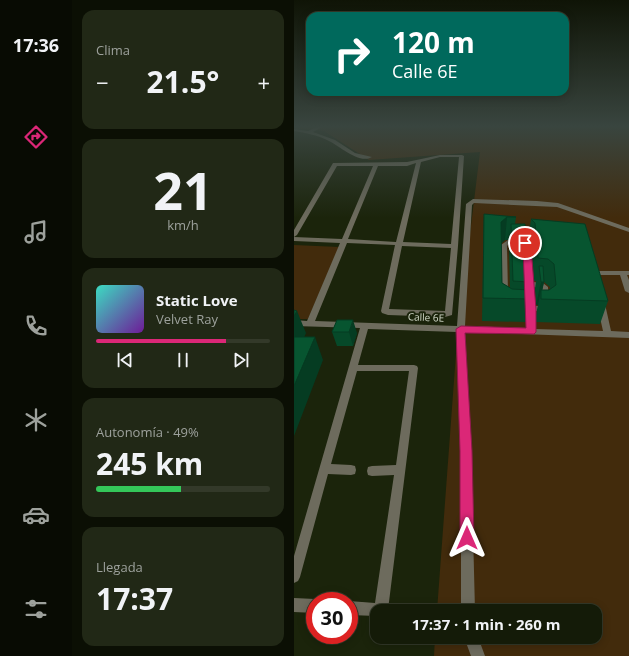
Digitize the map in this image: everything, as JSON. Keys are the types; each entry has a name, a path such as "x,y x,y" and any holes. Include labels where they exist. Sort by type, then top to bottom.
{"street":[{"path":"358,157 370,157"},
{"path":"294,235 335,164 407,164 438,157"},
{"path":"420,162 399,243 385,311 445,314 449,313 462,157"},
{"path":"310,324 376,165"},
{"path":"468,604 466,451 461,329 469,204 473,201 537,202 558,205 629,230"},
{"path":"294,239 455,246"},
{"path":"530,284 544,287 546,306 543,309 531,309 507,306 504,245 506,243 526,244 530,284 531,309 531,332"},
{"path":"594,276 626,273 629,291"},
{"path":"599,296 608,335"},
{"name":"Calle 6E","path":"294,323 629,335"},
{"path":"294,577 365,326"},
{"path":"353,368 414,368 382,610 358,609"},
{"path":"324,469 351,470"},
{"path":"372,471 400,470"},
{"path":"294,605 306,606"},
{"path":"474,644 478,656"}],"shaded area":[{"path":"364,157 416,157 369,160"},
{"path":"479,157 629,157 629,656 434,656 435,644 602,644 602,604 438,604 457,340"},
{"path":"294,245 339,247 308,319 294,319"}],"building":[{"path":"484,214 516,217 507,217 501,222 502,283 512,289 529,290 529,299 483,298"},
{"path":"531,219 585,224 608,301 541,299 541,290 549,290 556,285 554,264 548,259 538,258 535,223"},
{"path":"511,224 525,224 529,282 513,281"},
{"path":"539,266 543,266 544,282 541,282"},
{"path":"337,320 353,320 349,332 332,332"},
{"path":"294,337 315,337 294,386"}],"route":[{"path":"467,538 466,451 461,329 531,332 527,247 525,243"}]}
